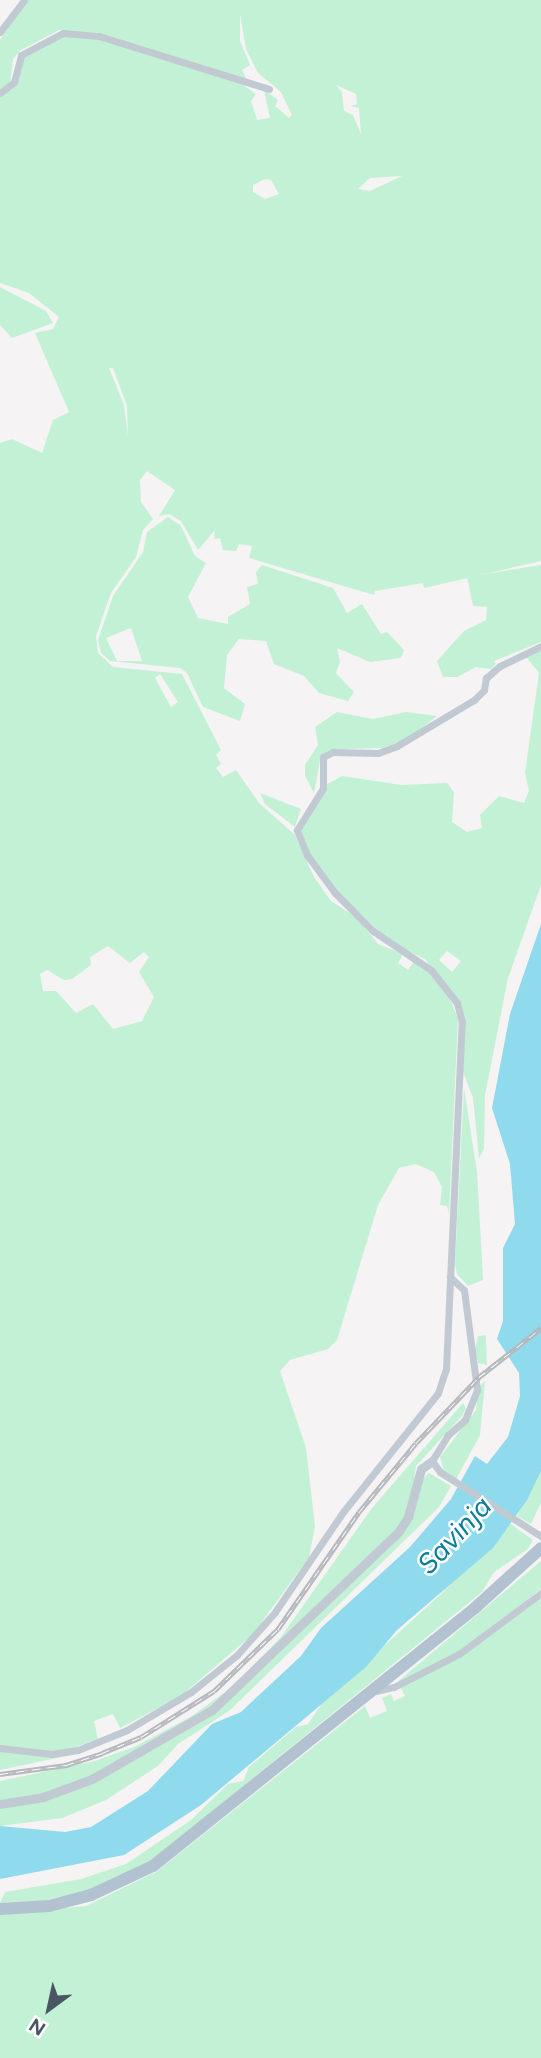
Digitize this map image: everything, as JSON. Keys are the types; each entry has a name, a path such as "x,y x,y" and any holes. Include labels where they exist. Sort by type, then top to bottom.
{"main road":[{"path":"0,1909 49,1906 92,1895 153,1866 372,1692 541,1548"}],"street":[{"path":"0,32 24,0"},
{"path":"0,93 14,82 21,55 64,33 99,36 269,89"},
{"path":"0,1748 52,1754 78,1750 159,1712 237,1655 283,1602 343,1512 438,1393 446,1369 462,1022 457,1003 431,971 373,931 335,893 307,855 297,830 323,788 323,757 333,752 377,753 397,746 474,699 500,666 541,646"},
{"path":"0,1804 43,1797 92,1779 212,1710 399,1531 408,1517 423,1466 432,1461 448,1435 465,1420 477,1390 466,1298 464,1290 450,1277"},
{"path":"432,1461 450,1478 541,1536"},
{"path":"372,1692 394,1687 460,1654 541,1593"}],"green space":[{"path":"26,0 541,0 541,561 424,588 423,583 375,591 374,595 249,558 252,546 239,544 236,551 223,550 220,538 214,539 215,530 198,550 181,521 169,514 159,516 175,490 147,471 140,480 141,502 153,519 143,530 136,557 111,593 96,636 98,653 113,667 182,674 221,750 216,755 221,764 216,768 223,777 236,770 259,803 295,835 314,877 331,901 356,917 378,944 403,954 398,963 408,970 415,960 426,968 449,997 458,1018 449,1214 447,1206 440,1205 442,1187 434,1172 416,1164 399,1168 378,1205 337,1340 328,1349 290,1360 280,1371 306,1448 315,1526 309,1557 253,1634 181,1696 120,1728 113,1714 94,1721 98,1739 62,1752 0,1746 0,443 12,439 42,453 53,420 69,412 35,333 53,329 59,317 29,293 0,283 0,96 16,86 24,57 63,36 105,40 239,82 256,94 251,101 257,120 270,118 264,90 278,100 275,106 289,118 292,115 281,92 258,73 246,49 240,14 240,41 250,65 242,70 247,80 102,34 59,30 21,50 13,59 10,84 0,90 0,40","holes":["336,85 356,94 357,104 351,106 359,108 361,134 353,115 344,111 342,92","402,176 370,191 358,189 370,178","265,179 271,180 279,194 265,199 253,192 253,185","109,368 113,368 127,406 128,436 124,405","160,674 178,702 171,707 155,678","108,946 130,963 144,952 149,957 139,972 154,997 142,1021 113,1029 93,1004 76,1013 56,991 43,991 40,974 47,970 64,980 72,979 91,965 90,957"]},
{"path":"0,287 46,311 53,323 12,338 0,325"},
{"path":"168,517 181,526 195,556 206,563 188,597 198,618 228,624 228,617 250,604 247,587 258,584 256,572 262,565 333,588 347,613 362,604 381,634 387,632 404,650 401,658 370,662 337,648 340,662 336,673 354,692 348,701 319,693 304,676 274,664 266,641 239,639 227,655 224,688 245,704 240,721 203,707 187,673 180,668 110,661 101,653 98,640 113,596 143,552 147,532","holes":["131,628 142,661 117,661 106,638"]},
{"path":"541,565 541,642 494,661 496,664 491,669 476,667 457,677 443,677 437,661 464,631 486,620 487,607 473,606 467,577"},
{"path":"541,648 541,885 508,978 485,1095 484,1149 479,1158 473,1098 462,1069 459,1002 425,959 392,944 358,911 334,895 313,862 301,832 303,820 324,786 342,776 401,785 447,783 454,792 452,822 467,832 482,828 480,815 499,796 524,803 529,791 525,773 539,673 524,654","holes":["447,951 461,961 452,972 439,960"]},
{"path":"337,712 373,719 406,712 437,716 408,739 382,748 346,749 320,761 314,793 305,776 305,765 318,745 315,727"},
{"path":"260,793 301,809 295,827 265,804"},
{"path":"464,1088 477,1172 483,1280 468,1286 457,1274 455,1264"},
{"path":"486,1335 487,1365 478,1363 475,1350 478,1336"},
{"path":"485,1381 480,1435 456,1479 444,1471 440,1457 476,1410 478,1388"},
{"path":"463,1403 466,1408 462,1416 416,1466 410,1507 395,1532 210,1708 104,1772 40,1795 0,1801 0,1781 95,1761 134,1747 192,1716 232,1687 281,1637 372,1508"},
{"path":"541,1469 541,1503 531,1524 517,1516"},
{"path":"429,1473 451,1486 439,1507 229,1711 178,1744 158,1766 106,1800 62,1818 0,1826 0,1806 16,1805 122,1766 212,1712 399,1535 420,1481"},
{"path":"508,1522 533,1540 528,1549 494,1572 482,1592 146,1865 87,1891 42,1901 0,1903 5,1892 81,1879 126,1864 191,1820 228,1784 243,1781 249,1767 296,1727 308,1724 323,1702 441,1594"},
{"path":"541,1561 541,1589 459,1652 395,1684"},
{"path":"541,1598 541,2058 0,2058 0,1914 86,1906 156,1872 365,1706 370,1718 387,1711 382,1698 391,1694 394,1701 405,1696 401,1688 468,1651"},
{"path":"0,1750 52,1756 71,1755 0,1770"}],"water":[{"name":"Savinja","path":"541,924 541,1471 527,1500 493,1548 397,1630 366,1667 201,1805 124,1855 0,1879 0,1826 65,1832 91,1827 148,1791 212,1724 241,1712 301,1656 321,1628 410,1547 451,1499 475,1456 487,1464 508,1437 520,1396 519,1373 497,1339 503,1321 503,1248 515,1224 510,1164 492,1108 510,1014"}],"railway":[{"path":"0,1774 66,1765 102,1753 141,1737 214,1691 278,1629 359,1512 416,1443 479,1377 541,1328"}]}
